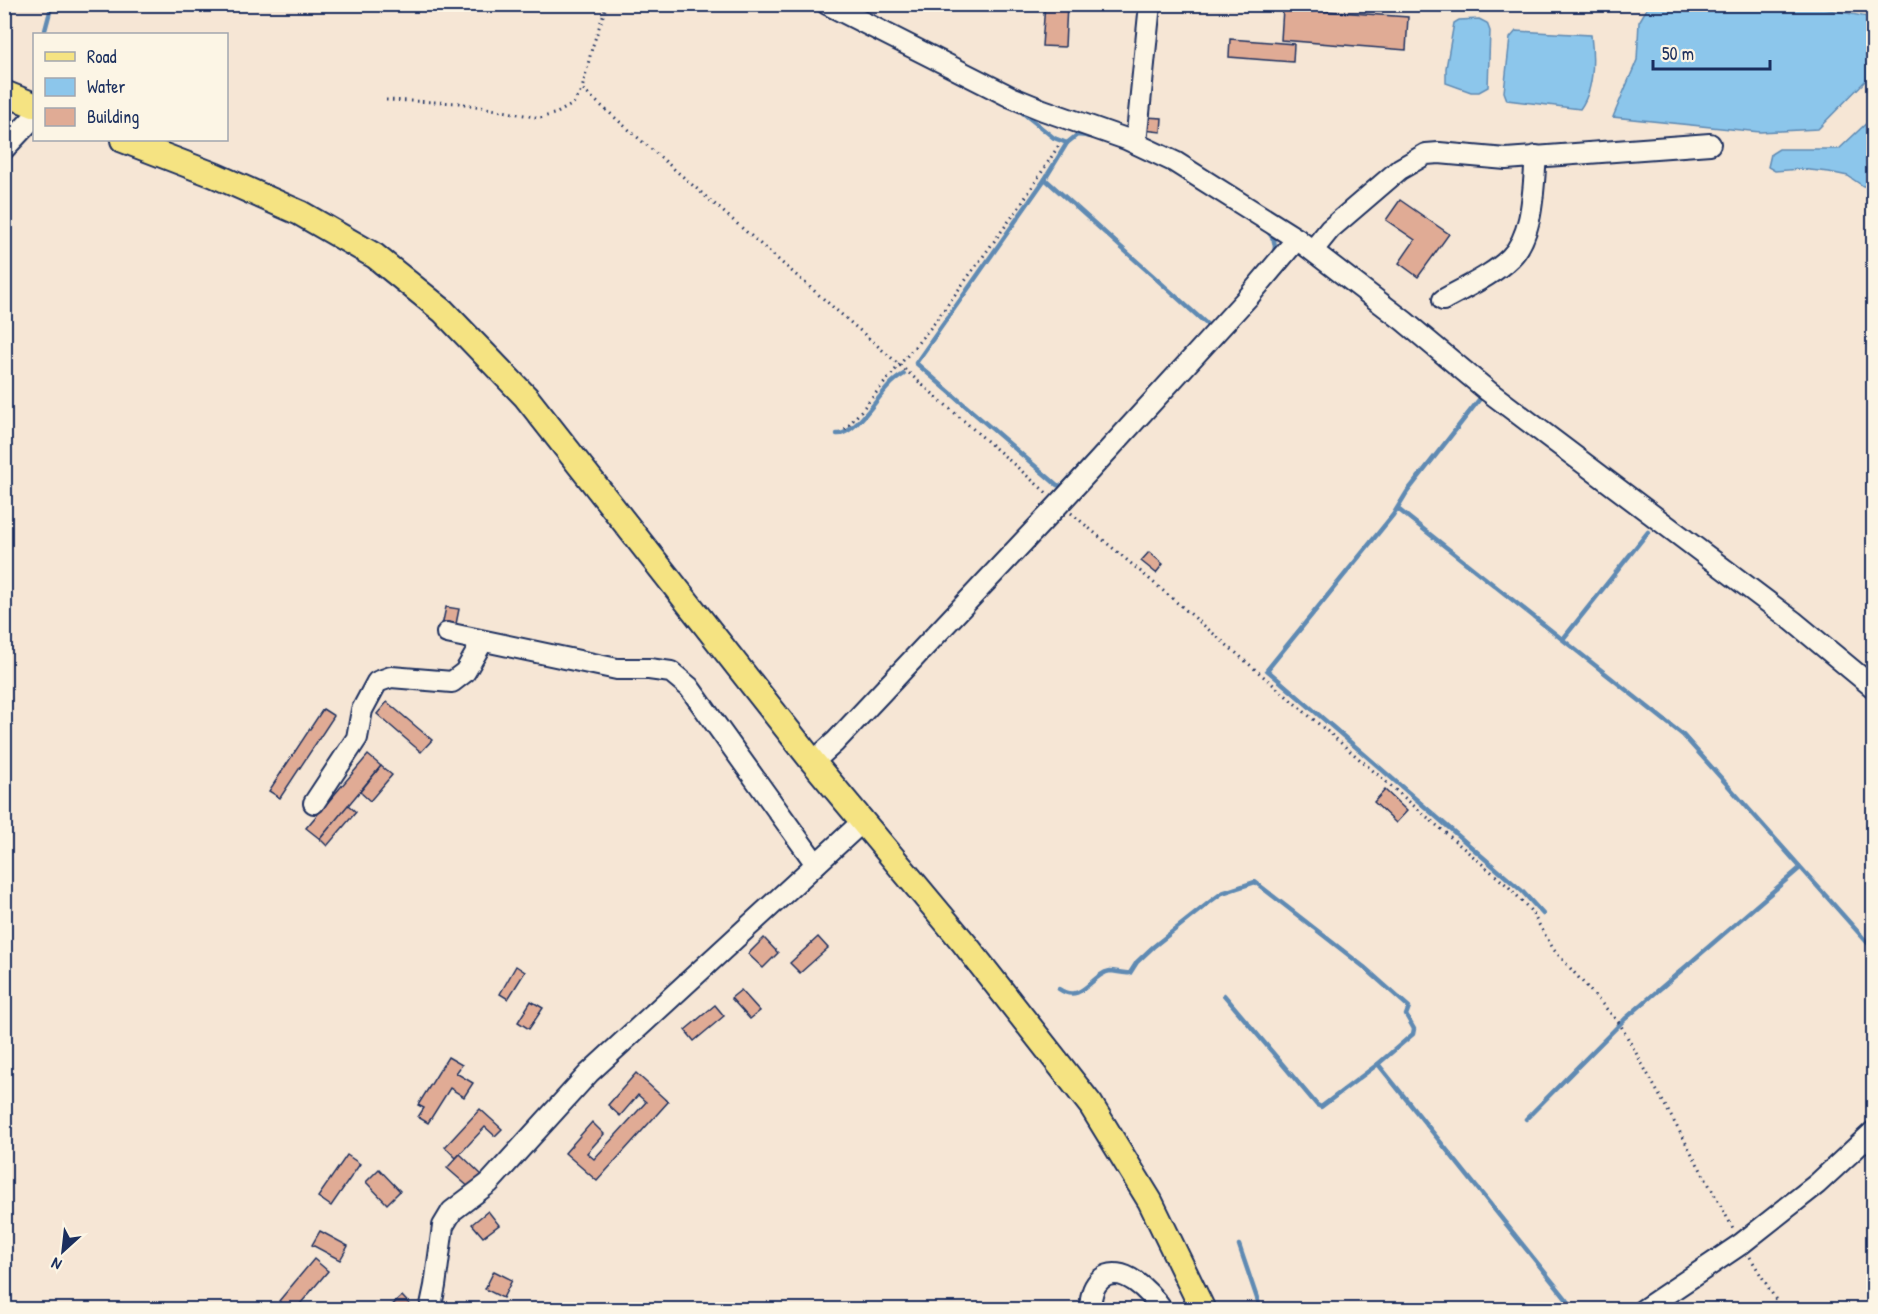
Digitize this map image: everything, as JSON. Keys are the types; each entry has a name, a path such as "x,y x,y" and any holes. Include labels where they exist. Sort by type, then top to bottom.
{"main road":[{"path":"4,93 33,105"},
{"path":"126,141 214,175 300,213 375,256 443,311 526,397 813,762 964,943 1091,1106 1150,1201 1203,1310"}],"street":[{"path":"827,4 1011,97 1136,143 1175,162 1305,244 1404,321 1488,391 1793,621 1874,688"},
{"path":"1136,143 1150,4"},
{"path":"4,149 33,118"},
{"path":"813,762 835,742 1059,504 1250,295 1305,244 1330,230 1391,177 1426,154 1439,153 1506,159 1710,144"},
{"path":"1443,300 1477,281 1510,258 1521,243 1531,212 1536,156"},
{"path":"447,633 617,669 649,669 670,672 689,687 816,864"},
{"path":"314,803 357,738 362,710 377,682 391,677 452,682 465,672 483,641"},
{"path":"430,1310 443,1226 452,1211 489,1183 589,1073 862,822"},
{"path":"1643,1310 1742,1244 1816,1184 1874,1131"},
{"path":"1091,1310 1090,1300 1096,1284 1107,1274 1122,1274 1136,1282 1162,1310"}],"path":[{"path":"386,100 459,103 540,118 557,113 573,104 582,89 592,48 607,4"},
{"path":"582,89 1059,504 1198,619 1509,887 1531,910 1554,950 1620,1024 1742,1244 1782,1310"},
{"path":"845,430 932,326 1020,206 1059,145"}],"water":[{"path":"1649,5 1805,5 1873,18 1873,73 1818,129 1760,132 1613,117 1637,60 1639,22"},
{"path":"1479,19 1487,23 1490,31 1488,87 1479,92 1471,92 1446,83 1446,68 1454,23 1459,20"},
{"path":"1516,31 1591,35 1592,74 1588,93 1580,109 1507,100 1504,92 1510,38"},
{"path":"1873,117 1873,186 1863,186 1848,176 1829,172 1800,169 1775,171 1768,167 1771,154 1779,149 1839,149"}],"building":[{"path":"1045,4 1067,4 1065,47 1042,46"},
{"path":"1283,8 1408,17 1406,50 1281,40"},
{"path":"1230,39 1294,44 1293,62 1229,57"},
{"path":"1145,117 1162,118 1161,132 1144,130"},
{"path":"1400,200 1449,234 1418,277 1399,263 1415,240 1386,220"},
{"path":"1149,552 1163,564 1156,573 1141,561"},
{"path":"446,607 459,609 455,629 442,626"},
{"path":"387,702 432,740 421,752 377,714"},
{"path":"323,709 334,716 280,798 269,791"},
{"path":"368,755 381,766 320,839 306,828"},
{"path":"381,766 392,775 370,801 360,792"},
{"path":"1385,790 1407,811 1396,823 1374,802"},
{"path":"348,805 356,812 327,846 320,839"},
{"path":"818,937 828,948 800,973 790,963"},
{"path":"764,938 778,953 763,968 748,954"},
{"path":"516,966 525,972 508,999 500,994"},
{"path":"741,990 760,1011 750,1019 731,998"},
{"path":"531,1001 543,1008 529,1029 518,1022"},
{"path":"715,1005 724,1016 694,1041 685,1030"},
{"path":"448,1057 462,1065 456,1073 473,1083 464,1097 450,1088 428,1123 418,1117 424,1108 418,1105"},
{"path":"636,1073 668,1102 597,1181 565,1153 592,1122 604,1134 587,1153 594,1159 646,1102 638,1095 620,1116 608,1105"},
{"path":"480,1109 502,1129 495,1136 485,1127 456,1158 445,1147"},
{"path":"460,1154 483,1176 471,1189 447,1168"},
{"path":"347,1155 360,1164 331,1206 318,1197"},
{"path":"379,1169 400,1191 387,1204 366,1182"},
{"path":"488,1211 499,1225 483,1237 472,1224"},
{"path":"320,1231 348,1246 340,1260 312,1245"},
{"path":"314,1259 328,1271 295,1310 289,1310 279,1301"},
{"path":"494,1271 512,1280 503,1298 485,1289"},
{"path":"402,1296 415,1310 391,1310 389,1308"}],"waterway":[{"path":"44,33 52,4"},
{"path":"812,4 823,10"},
{"path":"1018,109 1054,138 1067,143"},
{"path":"1077,135 1117,144 1177,173 1259,224 1272,237 1275,248 1266,266 1062,486 1057,485 916,363 1045,179 1067,143 1077,135"},
{"path":"1045,179 1210,327"},
{"path":"837,434 844,433 858,423 891,384 904,374"},
{"path":"1482,396 1407,492 1393,515 1267,670 1522,891 1543,914"},
{"path":"1398,509 1683,735 1874,950"},
{"path":"1563,639 1648,532"},
{"path":"1526,1119 1625,1019 1800,868"},
{"path":"1059,989 1067,993 1074,993 1086,987 1103,973 1110,971 1130,973 1137,962 1153,947 1211,901 1222,893 1255,882 1364,967 1409,1007 1406,1015 1414,1029 1413,1034 1378,1064"},
{"path":"1224,995 1321,1107 1378,1064 1575,1310"},
{"path":"1239,1245 1261,1310"},
{"path":"1628,1310 1640,1301"}]}
